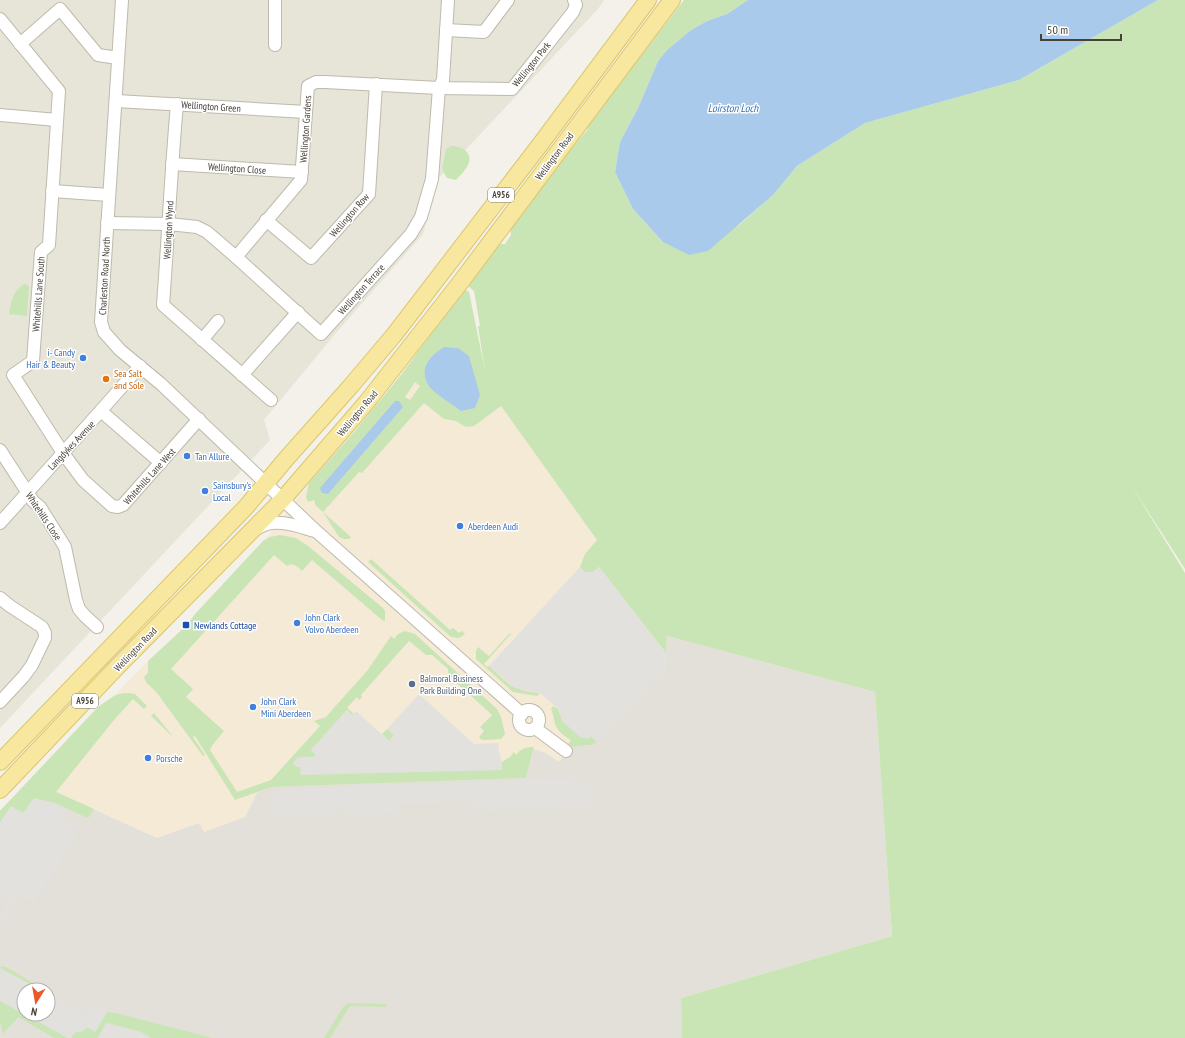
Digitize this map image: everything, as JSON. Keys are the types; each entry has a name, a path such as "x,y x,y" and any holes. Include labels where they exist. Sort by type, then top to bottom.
{"main road":[{"name":"Wellington Road","path":"0,762 206,550 246,507 286,459 350,387 394,335 543,141 648,0"},
{"name":"Wellington Road","path":"0,790 118,666 282,499 366,403 393,370 672,0"}],"street":[{"name":"Charleston Road North","path":"122,0 101,322 104,332 110,340 199,419 316,531 522,714 528,711 536,713 539,721 534,728 566,751"},
{"path":"275,0 275,45"},
{"name":"Wellington Terrace","path":"107,223 169,224 197,227 207,232 321,334 411,234 420,217 432,179 439,88 444,80 448,0"},
{"path":"446,30 484,32 508,0"},
{"name":"Wellington Park","path":"439,88 512,89 573,12 576,5 574,0"},
{"path":"0,19 20,44 60,9 98,54 118,58"},
{"name":"Whitehills Lane South","path":"20,44 59,91 48,245 41,252 33,361 14,376 63,453"},
{"name":"Wellington Gardens","path":"236,257 301,180 308,86 316,82 439,88"},
{"name":"Wellington Row","path":"266,220 311,258 369,194 376,84"},
{"name":"Wellington Green","path":"116,101 306,112"},
{"name":"Wellington Wynd","path":"177,104 163,305 202,340"},
{"path":"0,115 57,120"},
{"name":"Wellington Close","path":"172,164 302,172"},
{"path":"52,191 109,195"},
{"path":"242,375 298,312"},
{"path":"218,321 202,340 271,400"},
{"name":"Langdykes Avenue","path":"0,523 102,412 140,366"},
{"path":"102,412 161,463"},
{"name":"Whitehills Lane West","path":"63,453 83,480 112,506 118,507 123,505 199,419"},
{"name":"Whitehills Close","path":"0,450 33,501 40,507 65,547 79,609 97,627"},
{"path":"251,531 268,524 277,523 316,531"},
{"path":"0,598 42,627 45,633 45,638 32,665 0,702"}],"shaded area":[{"path":"0,0 604,0 598,9 439,178 423,234 335,334 264,420 270,440 0,728"},
{"path":"464,289 469,292 489,389 667,636 665,670 597,742 570,745 559,762 546,753 526,778 257,793 245,817 204,832 199,823 157,838 29,780 98,707 112,698 176,635 269,535 309,483 355,431 401,375"},
{"path":"580,567 585,572 593,572 599,567 666,653 665,670 597,742 591,736 588,739 580,737 563,722 558,709 540,693 515,688 489,666"},
{"path":"667,636 875,692 892,936 681,998 682,1038 0,1038 0,811 29,780 157,838 199,823 204,832 245,817 257,793 272,787 526,778 534,749 546,753 559,762 570,745 573,747 591,745 665,670"},
{"path":"419,694 474,744 498,743 502,770 301,775 300,767 297,767 293,763 297,758 314,757 316,755 311,750 347,710 352,715 356,711 389,741 394,735 387,729"},
{"path":"578,778 579,787 592,786 593,807 473,811 473,801 468,801 399,804 399,813 347,815 346,808 334,809 334,815 273,817 272,789"},
{"path":"34,798 55,803 69,810 63,821 80,830 34,903 19,895 2,923 0,922 0,916 10,899 0,892 0,822 11,806 23,813"},
{"path":"0,968 25,982 16,982 16,1010 0,1001 3,992 0,990"},
{"path":"56,998 84,1014 89,1006 107,1012 95,1032 87,1027 82,1032 75,1032 71,1038 68,1038 39,1022 56,1022"},
{"path":"106,1023 141,1032 151,1038 98,1038"}],"green space":[{"path":"684,0 748,0 727,14 707,21 691,30 667,50 658,61 638,108 620,142 615,172 633,209 663,242 738,226 773,195 797,166 865,123 1019,80 1158,0 1185,0 1185,569 1131,485 1185,573 1185,1038 682,1038 681,998 892,936 875,692 667,636 666,653 599,567 593,572 585,572 580,567 585,554 597,540 501,406 474,426 466,427 456,421 444,419 424,403 362,473 359,472 323,512 316,506 314,500 308,502 306,497 309,483 355,431 401,375 464,289 469,292 485,371 474,291 468,286 497,246 500,244 505,244 511,235 510,228 560,162 588,129 586,128","holes":["415,382 420,386 410,400 405,397"]},
{"path":"451,146 460,147 469,155 470,158 467,167 456,180 447,178 442,169 446,149"},
{"path":"25,284 29,286 27,316 9,314 15,293"},
{"path":"323,512 351,537 349,539 344,539 339,537"},
{"path":"280,535 296,538 308,546 383,608 385,611 385,621 312,560 302,571 293,565 287,566 274,555 171,669 193,689 186,697 224,731 210,750 237,792 271,780 320,726 314,721 326,717 367,671 391,636 394,639 398,634 405,631 415,634 497,709 501,717 505,734 501,739 482,740 479,737 484,731 480,727 492,715 448,675 448,669 432,655 426,655 409,641 361,695 362,697 359,700 357,697 347,708 354,714 352,715 347,710 311,750 316,755 314,757 297,758 301,767 502,770 502,762 510,757 514,752 516,755 524,748 534,747 526,778 272,787 235,800 195,736 193,737 205,755 203,756 157,693 146,682 144,677 148,673 148,661 187,625 195,614 263,541 270,537"},
{"path":"371,559 450,630 453,628 459,633 462,631 465,634 459,638 451,637 368,562"},
{"path":"510,633 511,634 484,664 487,667 489,666 510,685 525,691 540,693 537,696 513,692 476,659 476,651 478,647 489,656"},
{"path":"129,693 135,694 147,706 144,709 133,699 114,720 56,792 94,809 88,818 55,803 0,822 0,811 98,707 116,695"},
{"path":"553,706 558,709 563,722 591,736 597,742 591,745 573,747 568,744 571,740 561,733 556,726 551,709"},
{"path":"154,713 174,738 151,716"},
{"path":"387,729 394,735 389,741 382,734"},
{"path":"4,966 31,982 25,982 0,967"},
{"path":"0,1001 16,1010 16,1019 3,1034 0,1022"},
{"path":"348,1003 386,1004 386,1007 350,1006 330,1038 324,1038 343,1007"},
{"path":"107,1012 213,1038 151,1038 141,1032 106,1023 98,1038 71,1038 75,1032 82,1031 87,1027 95,1032"},
{"path":"27,1022 39,1022 68,1038 54,1038"}],"water":[{"name":"Loirston Loch","path":"748,0 1158,0 1019,80 865,123 797,166 773,195 708,251 689,255 663,242 633,209 615,172 620,142 638,108 658,61 667,50 691,30 707,21 727,14"},
{"path":"444,347 458,348 469,356 480,395 475,408 461,411 429,386 426,380 425,368 434,354"},
{"path":"395,401 399,401 403,407 328,494 322,493 320,488"}],"place":[{"name":"i- Candy Hair & Beauty","path":"83,358"},
{"name":"Sea Salt and Sole","path":"106,379"},
{"name":"Tan Allure","path":"187,456"},
{"name":"Sainsbury's Local","path":"205,491"},
{"name":"Aberdeen Audi","path":"460,526"},
{"name":"John Clark Volvo Aberdeen","path":"297,623"},
{"name":"Newlands Cottage","path":"186,625"},
{"name":"Balmoral Business Park Building One","path":"412,684"},
{"name":"John Clark Mini Aberdeen","path":"253,707"},
{"name":"Porsche","path":"148,758"}]}
